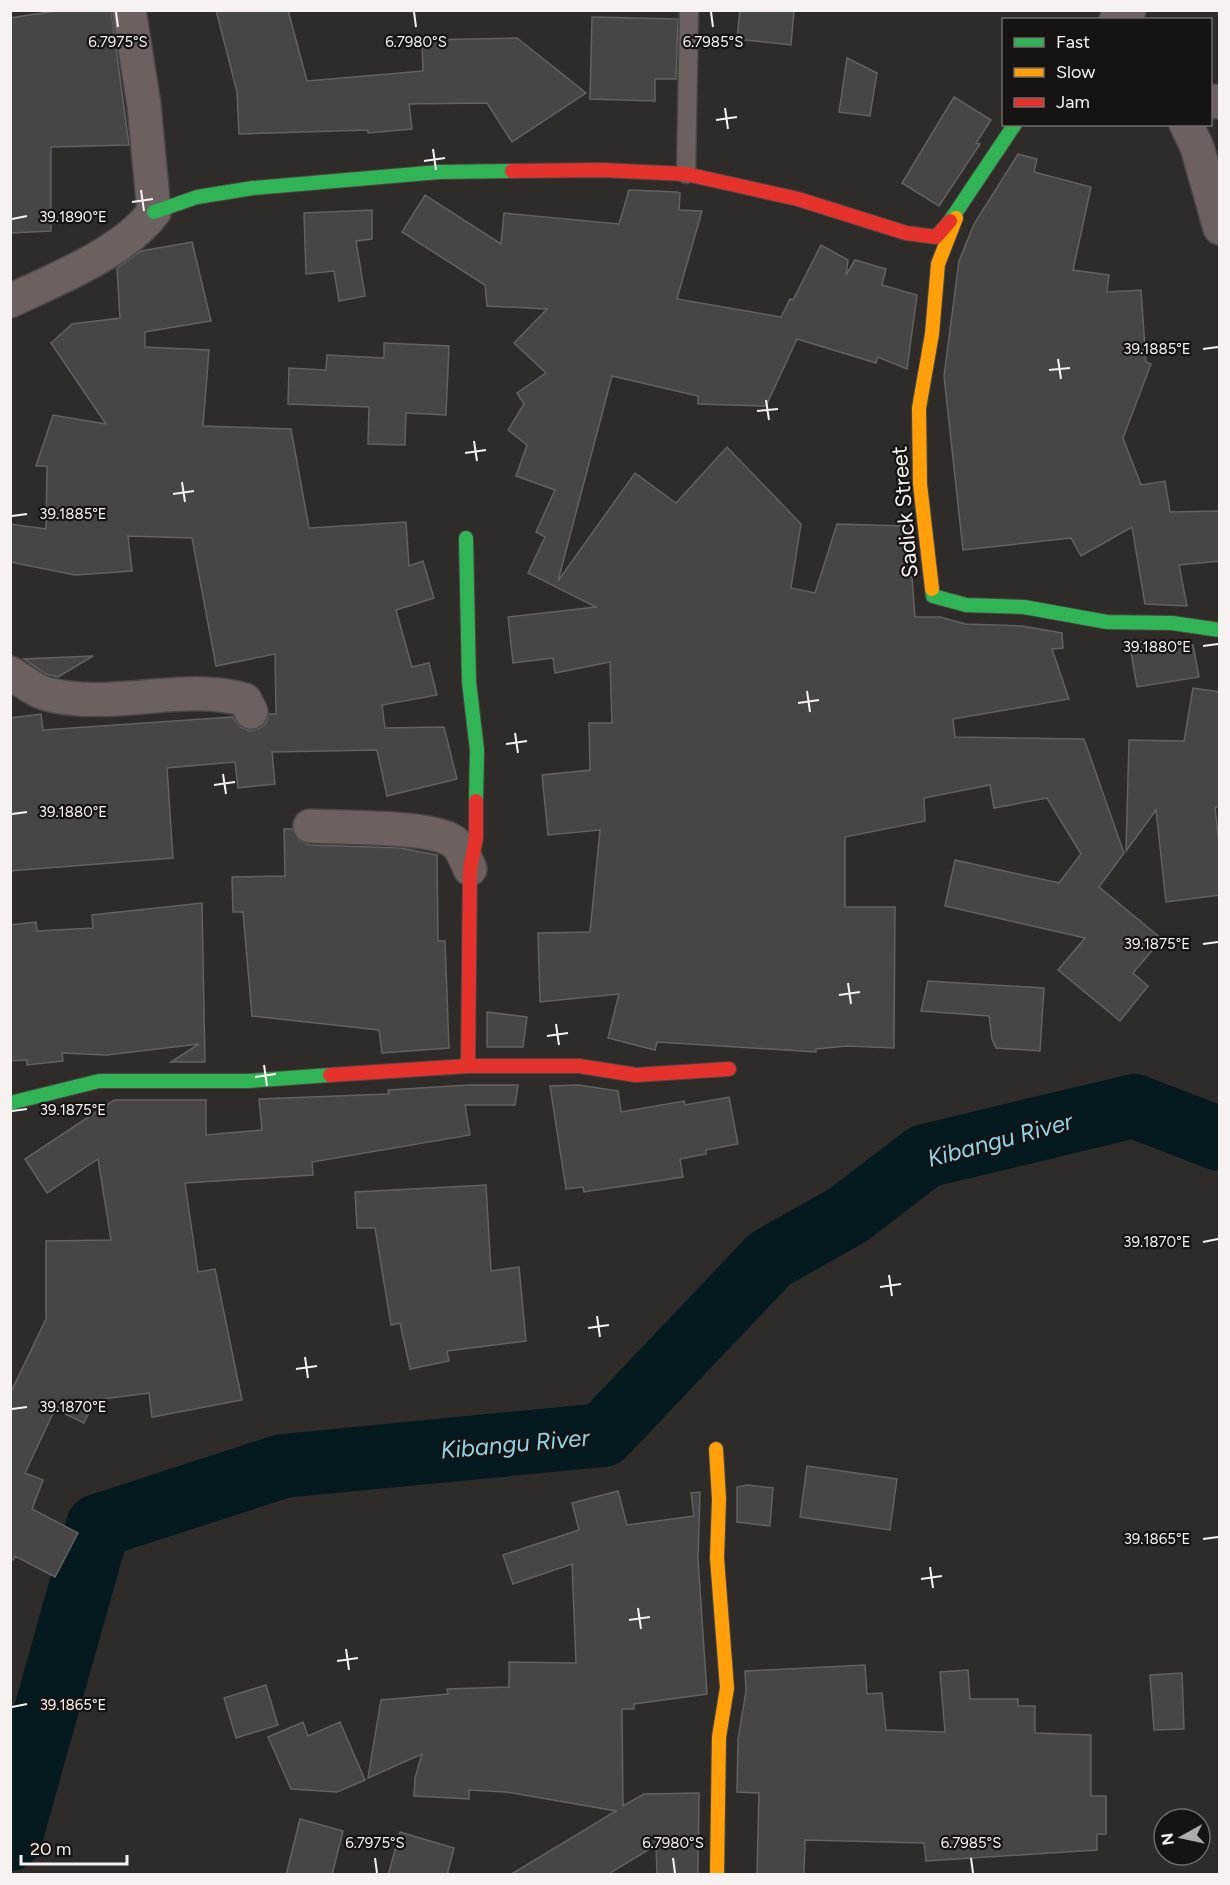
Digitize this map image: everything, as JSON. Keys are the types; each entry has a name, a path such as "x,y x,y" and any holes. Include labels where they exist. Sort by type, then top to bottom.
{"street":[{"path":"10,302 87,263 142,228 154,202 129,10"},
{"path":"154,202 439,172 592,170 686,174 798,199 906,233 936,237 958,212 1014,126"},
{"path":"1187,126 1197,147 1220,228"},
{"name":"Sadick Street","path":"958,212 938,264 932,334 919,408 920,484 933,596 966,605 1024,607 1107,622 1172,623 1220,630"},
{"path":"906,233 938,264"},
{"path":"466,538 469,682 477,750 476,838 470,869 468,1066"},
{"path":"10,673 45,694 98,700 224,694 245,700 251,712"},
{"path":"310,826 423,832 451,839 462,850 470,869"},
{"path":"10,1103 99,1081 248,1081 468,1066 579,1066 636,1075 729,1069"},
{"path":"716,1449 719,1499 717,1558 727,1688 718,1737 717,1875"}],"lane":[{"path":"686,174 689,10"}],"building":[{"path":"62,10 111,11 129,145 51,147 51,231 10,233 10,18"},
{"path":"216,10 288,10 307,81 423,71 422,40 517,38 586,93 512,142 487,103 409,104 412,129 368,133 368,130 239,134 237,92"},
{"path":"740,10 794,10 791,45 737,39"},
{"path":"592,17 678,19 676,79 655,79 655,101 590,99"},
{"path":"847,58 877,73 870,116 839,112"},
{"path":"954,97 991,120 976,143 980,144 939,206 902,183"},
{"path":"1018,154 1037,159 1034,172 1091,187 1073,270 1109,275 1107,292 1141,290 1146,362 1151,364 1123,438 1141,485 1165,481 1170,512 1220,511 1220,561 1179,565 1187,606 1145,604 1132,527 1081,556 1071,538 963,550 944,376 959,261 974,224"},
{"path":"629,190 677,192 680,193 679,210 702,211 677,299 781,317 790,299 793,300 821,245 848,260 846,275 855,260 886,269 882,285 917,295 907,369 878,357 876,363 797,339 766,406 698,404 698,396 612,376 558,581 635,473 676,503 727,447 801,524 791,588 815,593 837,524 906,526 908,577 912,577 915,617 940,617 965,624 1022,626 1062,633 1063,648 1052,649 1069,699 953,719 955,737 1084,739 1124,853 1099,887 1162,939 1133,973 1148,986 1120,1021 1058,970 1085,938 945,906 955,860 1059,883 1081,854 1047,798 994,808 990,785 924,798 925,821 845,837 845,907 895,907 894,1048 847,1046 816,1049 816,1052 657,1042 655,1050 608,1038 619,994 540,1002 538,933 590,932 600,830 548,835 542,775 590,770 589,723 612,723 610,662 555,673 553,658 513,663 508,617 596,607 528,573 545,537 536,532 555,490 516,476 527,445 508,430 524,404 517,393 546,373 514,343 547,309 487,306 485,285 402,232 425,195 501,244 504,213 619,224"},
{"path":"372,210 372,239 356,241 365,296 339,301 334,271 306,274 304,213"},
{"path":"192,242 211,321 145,332 145,347 209,350 203,426 291,429 309,528 406,522 409,566 423,561 434,598 396,610 412,667 429,663 437,695 382,705 385,728 444,727 457,779 387,796 377,750 272,752 275,784 238,788 235,762 167,768 173,858 10,871 10,718 41,714 43,730 232,717 240,727 250,731 266,723 269,714 276,714 275,654 216,666 192,538 128,536 132,571 75,575 10,562 10,524 46,529 47,466 36,466 53,415 106,424 51,343 72,324 120,318 117,268 141,251"},
{"path":"384,343 449,346 446,415 406,413 405,445 368,444 369,407 288,404 289,368 326,370 327,355 384,358"},
{"path":"1129,641 1193,645 1199,677 1137,687"},
{"path":"93,656 58,677 46,674 24,659"},
{"path":"1193,688 1220,692 1220,807 1215,807 1220,852 1220,895 1166,902 1156,810 1126,851 1129,740 1184,741"},
{"path":"284,829 292,829 300,841 309,845 401,848 437,855 438,941 445,941 449,1048 382,1053 379,1030 252,1016 243,912 233,912 232,877 285,876"},
{"path":"202,903 205,1062 171,1062 199,1044 107,1055 62,1053 63,1061 27,1065 27,1060 10,1061 10,925 36,922 37,931 93,928 92,915"},
{"path":"928,981 1044,988 1040,1051 996,1048 992,1039 989,1016 921,1011"},
{"path":"487,1012 527,1017 523,1047 487,1047"},
{"path":"469,1085 518,1085 515,1105 465,1105 470,1135 312,1162 313,1175 185,1183 198,1272 215,1269 242,1400 152,1417 149,1393 95,1400 84,1423 55,1409 25,1473 43,1480 32,1509 78,1533 55,1577 15,1556 13,1560 10,1559 10,1394 46,1319 46,1241 111,1240 98,1159 47,1193 25,1159 114,1100 206,1100 206,1135 262,1130 259,1099 389,1094 388,1090"},
{"path":"578,1085 618,1091 621,1112 684,1101 685,1105 729,1097 738,1144 706,1150 706,1154 680,1159 683,1177 584,1192 583,1187 566,1189 550,1086"},
{"path":"486,1185 491,1271 519,1267 526,1341 447,1351 449,1361 410,1369 400,1323 391,1325 375,1228 357,1228 355,1192"},
{"path":"807,1466 897,1479 890,1530 800,1517"},
{"path":"747,1485 773,1488 770,1526 737,1522 737,1487"},
{"path":"618,1491 627,1525 694,1516 691,1493 700,1492 698,1559 707,1694 634,1704 634,1709 622,1709 623,1806 644,1794 699,1793 698,1874 657,1875 656,1845 607,1875 510,1875 616,1811 506,1792 469,1790 469,1799 414,1796 415,1778 422,1754 368,1778 381,1700 448,1694 447,1689 509,1687 509,1662 576,1663 572,1564 513,1584 503,1555 579,1530 572,1503"},
{"path":"865,1665 867,1694 882,1693 886,1730 945,1732 940,1672 968,1670 970,1699 1018,1699 1018,1706 1035,1706 1035,1733 1091,1735 1091,1796 1106,1796 1106,1834 1097,1834 1097,1850 926,1861 924,1843 805,1840 804,1874 757,1874 759,1793 737,1792 738,1739 746,1691 745,1671"},
{"path":"1182,1673 1184,1729 1154,1730 1150,1675"},
{"path":"266,1685 278,1725 236,1738 224,1698"},
{"path":"303,1722 308,1736 340,1722 365,1780 337,1792 291,1789 268,1737"},
{"path":"300,1819 343,1831 332,1875 286,1875"},
{"path":"400,1832 454,1848 447,1875 388,1875"}],"waterway":[{"name":"Kibangu River","path":"10,1839 98,1526 283,1466 603,1435 770,1259 848,1215 925,1156 1134,1106 1220,1139"}],"traffic: fast":[{"path":"950,221 1014,126"},
{"path":"154,212 197,197 253,188 439,172 512,171"},
{"path":"466,538 469,682 477,750 476,801"},
{"path":"932,589 933,596 966,605 1024,607 1107,622 1172,623 1220,630"},
{"path":"10,1103 99,1081 248,1081 330,1075"}],"traffic: slow":[{"path":"932,589 920,484 919,408 932,334 938,264 956,218"},
{"path":"716,1449 719,1499 717,1558 727,1688 719,1737 717,1874"}],"traffic: jam":[{"path":"512,171 602,170 686,174 798,199 906,233 936,237 950,221"},
{"path":"468,1066 470,869 476,838 476,801"},
{"path":"330,1075 468,1066 579,1066 636,1075 729,1069"}]}
